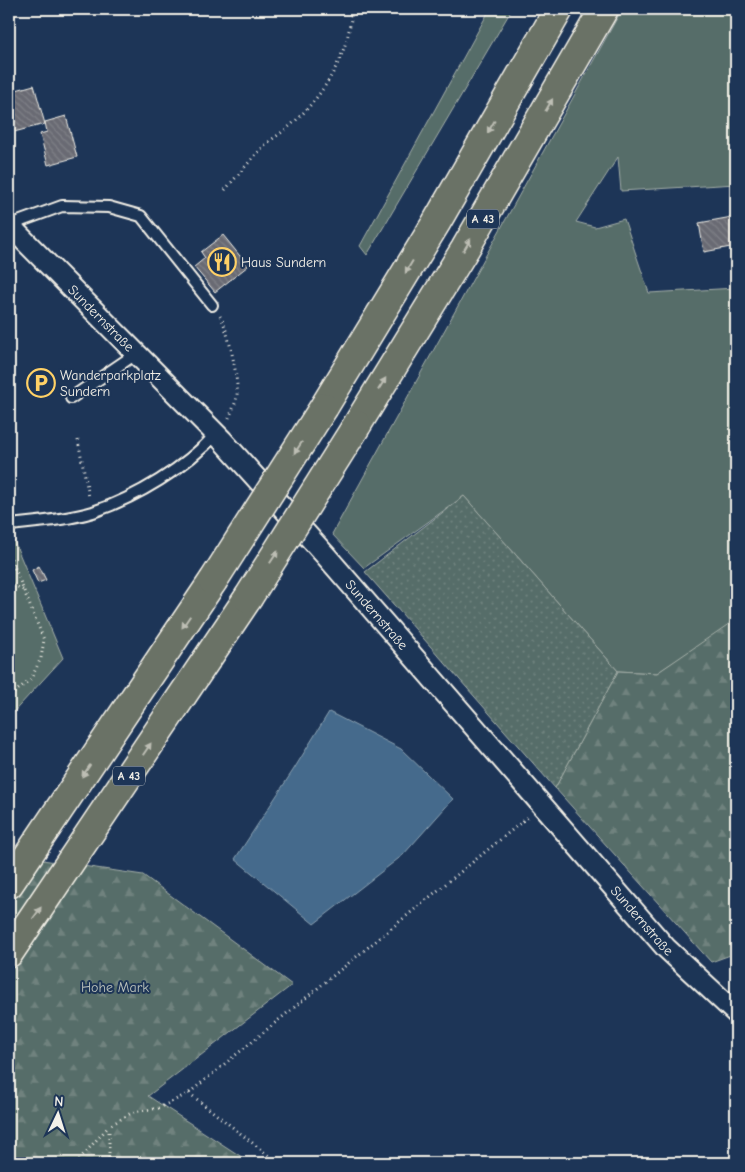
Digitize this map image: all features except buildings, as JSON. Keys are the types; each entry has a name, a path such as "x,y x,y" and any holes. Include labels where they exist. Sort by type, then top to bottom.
{"highway":[{"name":"A 43","path":"9,884 213,581 324,407 436,223 559,9"},
{"name":"A 43","path":"9,953 248,598 357,426 465,249 604,9"}],"street":[{"name":"Sundernstraße","path":"9,225 219,437 327,557 666,948 736,1012"}],"lane":[{"path":"9,225 62,206 109,207 141,216 212,305"},
{"path":"71,398 137,353"},
{"path":"9,525 92,512 154,483 219,437"}],"path":[{"path":"225,190 264,146 290,126 318,95 340,62 351,24 352,9"},
{"path":"212,305 225,323 237,394 219,437"},
{"path":"78,440 92,512"},
{"path":"9,554 44,640 41,658 31,679 15,692 9,694"},
{"path":"9,582 23,590"},
{"path":"76,1163 109,1126 133,1112 159,1108 189,1094 288,1011 542,806"},
{"path":"189,1094 278,1163"},
{"path":"109,1126 109,1163"}],"green space":[{"path":"490,9 512,9 367,255 360,246"},
{"path":"622,9 736,9 736,184 621,191 618,157 576,222 595,227 624,219 649,293 736,288 736,621 657,673 618,671 464,496 364,568 332,534"},
{"path":"464,496 618,671 555,788 365,572"},
{"path":"9,529 63,658 9,717"},
{"path":"736,619 736,953 711,962 555,788 618,671 657,673"},
{"name":"Hohe Mark","path":"9,855 143,875 292,985 148,1096 251,1163 9,1163"}],"water":[{"path":"329,712 401,749 453,799 403,855 314,924 235,859"}],"place":[{"name":"Haus Sundern","path":"222,262"},
{"name":"Wanderparkplatz Sundern","path":"41,383"}]}
